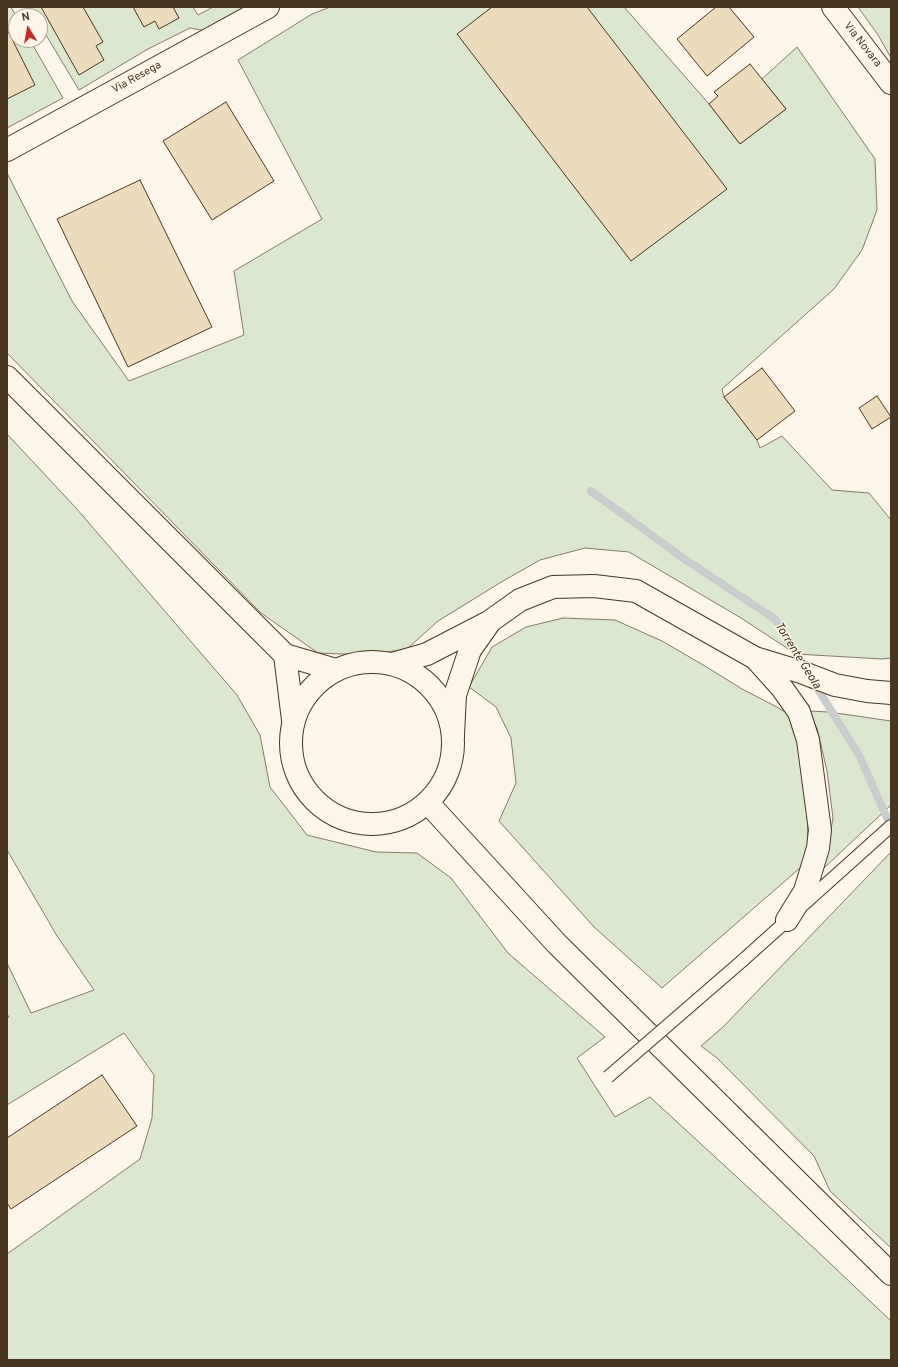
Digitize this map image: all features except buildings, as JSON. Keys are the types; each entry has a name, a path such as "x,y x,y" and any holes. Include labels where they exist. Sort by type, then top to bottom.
{"main road":[{"name":"Via Resega","path":"7,150 268,7"},
{"name":"Via Novara","path":"833,7 891,82"},
{"path":"7,377 285,655 336,670"},
{"path":"392,664 427,654 489,622 520,600 553,587 594,586 636,591 755,658 801,672 834,686 891,693"},
{"path":"454,735 447,711 434,690 415,674 392,664 373,662 354,664 336,670 318,683 303,700 294,720 290,747 296,772 309,796 329,813 353,823 380,825 406,818 428,803 443,784 452,760 454,735 455,695 470,650 489,622"},
{"path":"285,655 294,720"},
{"path":"755,658 782,688 799,712 808,740 820,830 818,848 805,891 787,920"},
{"path":"428,803 557,944 891,1274"}],"lane":[{"path":"608,1077 742,961 891,826"}],"green space":[{"path":"7,7 11,7 8,8 8,48 35,48 63,98 7,128"},
{"path":"29,7 193,7 198,15 213,7 249,7 206,31 190,28 148,49 79,90 48,38 48,8"},
{"path":"330,7 624,7 709,104 740,144 786,109 762,79 797,47 875,159 877,210 862,250 834,289 722,389 724,397 757,440 760,448 782,436 832,490 869,493 891,520 891,658 882,659 796,654 741,618 629,552 585,548 540,560 438,621 407,649 365,655 318,653 261,613 7,353 7,173 72,301 129,381 244,335 234,271 322,219 238,60 312,14"},
{"path":"858,7 891,7 891,58 878,35"},
{"path":"7,434 76,508 237,695 260,735 270,787 307,835 376,852 417,853 451,878 508,953 605,1037 577,1058 615,1117 650,1097 891,1321 891,1360 7,1360 7,1254 140,1159 152,1118 154,1075 124,1033 7,1105 7,1018 9,1017 7,1014 7,963 31,1013 94,990 57,936 7,850"},
{"path":"563,618 615,620 662,641 742,689 799,720 807,778 808,861 662,988 594,927 499,821 516,783 511,738 496,707 469,687 492,647 526,627"},
{"path":"808,711 829,712 891,721 891,805 824,868 833,818 827,771 817,728"},
{"path":"891,852 891,1248 830,1191 814,1156 717,1058 701,1046 723,1027"}],"waterway":[{"name":"Torrente Geola","path":"591,491 683,558 775,619 806,669"},
{"name":"Torrente Geola","path":"814,683 859,755 891,827"}]}
